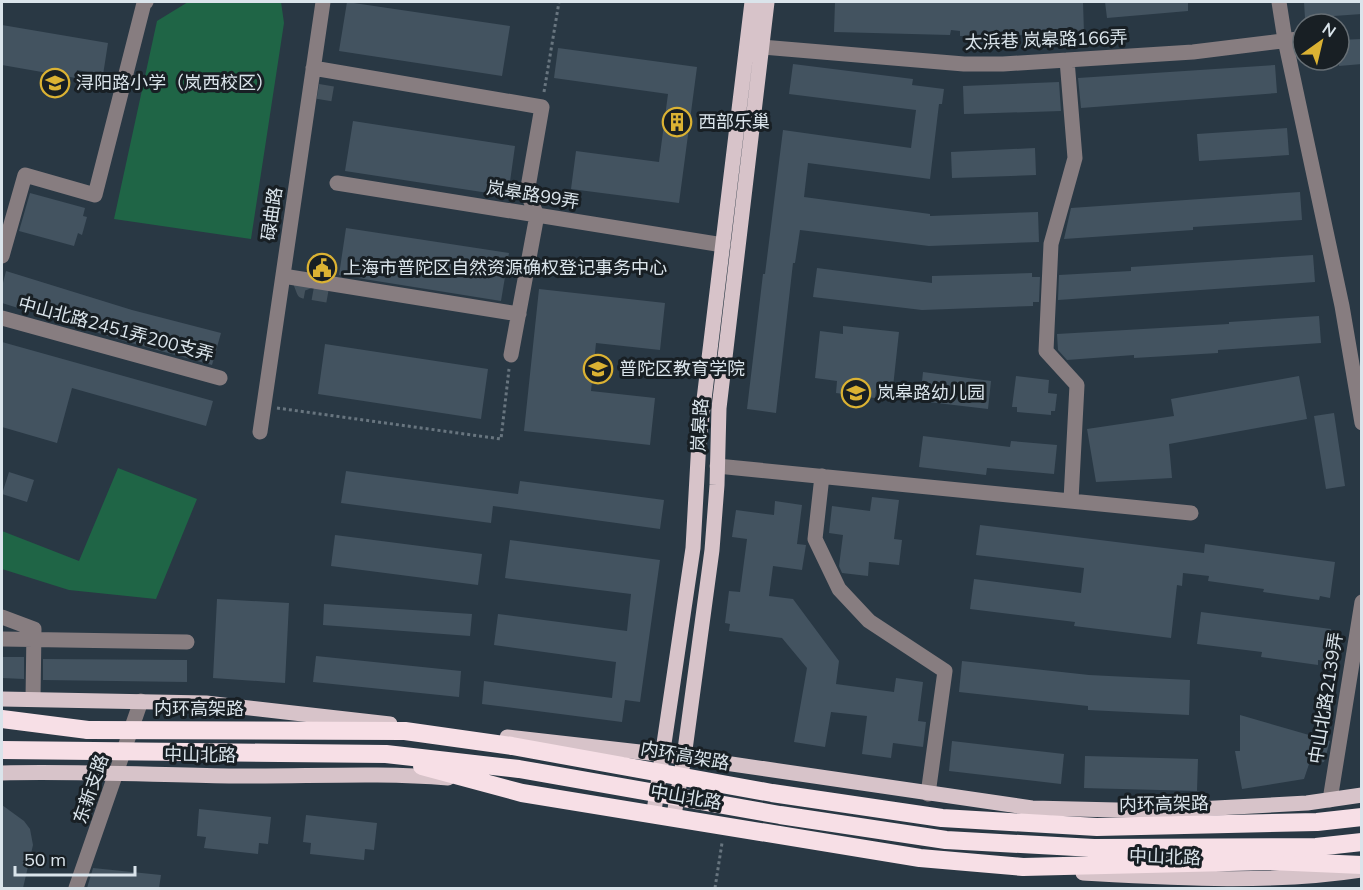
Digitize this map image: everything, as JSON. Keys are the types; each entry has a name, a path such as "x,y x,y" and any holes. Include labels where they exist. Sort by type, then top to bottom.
{"highway":[{"path":"2,719 88,730"},
{"name":"内环高架路","path":"2,729 405,731 512,746 772,793 942,818 1097,826 1317,822 1362,817"},
{"path":"2,750 386,754 519,769 780,815 946,840 1094,848 1316,847 1362,842"},
{"path":"386,754 442,772 522,793 921,858 1023,867 1276,876 1362,865"}],"main road":[{"name":"岚皋路","path":"674,815 712,550 719,408 754,47 752,2"},
{"name":"岚皋路","path":"654,811 693,548 699,441 723,245 754,47 767,2"},
{"name":"中山北路","path":"2,699 206,703 684,757 1032,808 1149,811 1307,803 1362,795"},
{"name":"中山北路","path":"2,773 117,772 229,776 389,775 446,778 507,784 831,841 1065,872 1171,878 1319,877 1362,870"}],"street":[{"path":"2,256 25,175 95,195 146,2"},
{"name":"碌曲路","path":"260,432 323,2"},
{"path":"1279,2 1291,39"},
{"name":"太浜巷 岚皋路166弄","path":"754,47 964,64 1003,64 1193,52 1291,39"},
{"path":"1067,60 1075,158 1051,244 1046,351 1077,385 1071,500"},
{"path":"314,68 542,107 527,193 537,215 511,355"},
{"path":"1297,72 1362,423"},
{"name":"岚皋路99弄","path":"338,183 723,245"},
{"path":"283,276 519,314"},
{"name":"中山北路2451弄200支弄","path":"2,318 220,378"},
{"path":"717,466 1191,513"},
{"path":"822,476 815,539 839,589 869,621 945,671 928,794"},
{"name":"中山北路2139弄","path":"1330,800 1362,602"},
{"path":"2,617 34,629 33,699"},
{"path":"2,639 188,642"},
{"name":"东新支路","path":"76,888 141,701"}],"path":[{"path":"542,107 559,2"},
{"path":"264,406 501,439 511,355"},
{"path":"715,888 726,824"}],"green space":[{"path":"188,2 281,2 284,23 251,239 114,219 157,21"},
{"path":"118,468 197,499 156,599 69,590 2,569 2,531 79,561"}],"building":[{"path":"347,2 510,26 502,76 339,51"},
{"path":"835,2 1083,2 1084,33 960,36 960,31 951,30 950,35 834,32"},
{"path":"1105,2 1188,2 1188,11 1107,18"},
{"path":"1304,2 1362,2 1362,14 1305,12"},
{"path":"2,25 108,43 103,75 77,70 76,78 2,65"},
{"path":"1351,39 1362,39 1362,64 1351,65"},
{"name":"西部乐巢","path":"558,48 697,67 679,203 571,189 576,151 659,162 668,94 554,78"},
{"path":"793,64 913,79 912,85 944,89 942,104 939,104 930,179 808,163 804,197 930,214 930,216 1038,212 1039,242 929,246 800,230 795,263 793,263 776,413 747,409 783,130 911,148 916,110 789,94"},
{"path":"1275,65 1277,93 1081,108 1078,78"},
{"path":"1059,82 1061,111 964,114 963,86"},
{"path":"353,121 515,146 508,196 345,171"},
{"path":"1287,128 1289,155 1199,161 1197,134"},
{"path":"1035,148 1036,175 952,178 951,152"},
{"path":"1300,192 1302,220 1064,239 1071,208"},
{"path":"30,193 85,208 83,216 87,217 82,235 78,233 74,246 19,231"},
{"path":"346,228 509,253 501,301 339,275"},
{"path":"1313,255 1315,282 1058,300 1059,275 1131,271 1131,267"},
{"path":"817,268 932,283 932,276 1032,273 1032,277 1040,277 1039,302 1033,302 1033,306 922,310 813,297"},
{"path":"6,271 132,310 221,333 212,365 124,341 2,303 2,287"},
{"path":"539,289 665,303 660,350 596,343 591,391 655,398 650,445 524,431"},
{"path":"1319,316 1321,343 1218,350 1218,353 1134,358 1134,355 1067,360 1058,350 1057,334 1229,324 1229,322"},
{"path":"843,326 899,332 893,387 877,385 875,398 836,393 837,381 815,378 820,331 843,334"},
{"path":"2,342 213,401 206,426 72,388 57,443 2,427"},
{"path":"325,344 488,369 481,419 318,394"},
{"path":"923,372 991,381 988,409 920,401"},
{"path":"1016,376 1049,380 1048,393 1057,394 1055,411 1051,411 1051,415 1017,412 1017,407 1012,407"},
{"path":"1299,376 1307,419 1169,444 1172,478 1096,482 1087,429 1174,416 1171,399"},
{"path":"1334,413 1345,486 1326,489 1314,416"},
{"path":"923,436 1010,447 1011,441 1057,445 1054,474 987,468 986,475 919,467"},
{"path":"346,471 518,494 520,481 664,500 660,529 493,506 491,523 341,503"},
{"path":"9,472 34,480 27,502 2,494"},
{"path":"872,497 899,500 894,539 902,540 899,565 869,562 868,576 842,573 839,566 843,535 829,533 832,506 870,511"},
{"path":"775,501 802,505 797,544 806,545 802,570 773,566 769,596 793,599 839,661 836,684 894,692 896,678 923,682 918,721 926,722 923,747 893,743 891,758 862,754 867,716 831,712 825,747 794,742 807,668 782,638 729,631 730,624 725,623 729,591 740,592 747,539 732,537 736,510 774,515"},
{"path":"980,525 1204,553 1205,544 1335,562 1330,598 1320,596 1319,600 1263,592 1264,589 1208,581 1209,576 1183,573 1182,586 1177,585 1171,638 1074,626 1075,622 970,609 974,579 1081,593 1084,568 976,555"},
{"path":"335,535 482,554 478,585 331,566"},
{"path":"510,540 660,560 640,702 625,700 622,722 482,704 484,681 612,698 616,662 494,645 498,614 627,631 631,594 505,578"},
{"path":"217,599 289,603 285,683 213,678"},
{"path":"324,604 472,614 470,636 323,625"},
{"path":"1201,612 1331,629 1327,661 1318,660 1318,665 1261,657 1262,652 1197,644"},
{"path":"316,656 461,671 459,697 313,682"},
{"path":"2,657 24,657 24,679 2,678"},
{"path":"43,659 187,660 187,682 43,680"},
{"path":"962,661 1089,675 1190,680 1189,715 1088,710 1088,706 959,692"},
{"path":"1240,715 1330,741 1324,762 1309,764 1304,779 1242,789 1235,751 1240,751"},
{"path":"952,741 1064,754 1061,784 949,771"},
{"path":"1085,756 1198,759 1197,791 1084,788"},
{"path":"2,805 24,821 30,829 33,845 23,888 2,888"},
{"path":"199,809 271,817 268,844 259,843 258,854 204,848 206,837 197,836"},
{"path":"306,815 377,823 374,850 365,849 364,860 310,854 311,843 303,842"},
{"path":"93,868 161,875 159,888 87,888"}],"tunnel":[{"path":"324,100 329,71"},
{"path":"299,278 304,291 332,296"}],"place":[{"name":"浔阳路小学（岚西校区）","path":"55,83"},
{"name":"西部乐巢","path":"677,122"},
{"name":"上海市普陀区自然资源确权登记事务中心","path":"322,268"},
{"name":"普陀区教育学院","path":"598,369"},
{"name":"岚皋路幼儿园","path":"856,393"}]}
